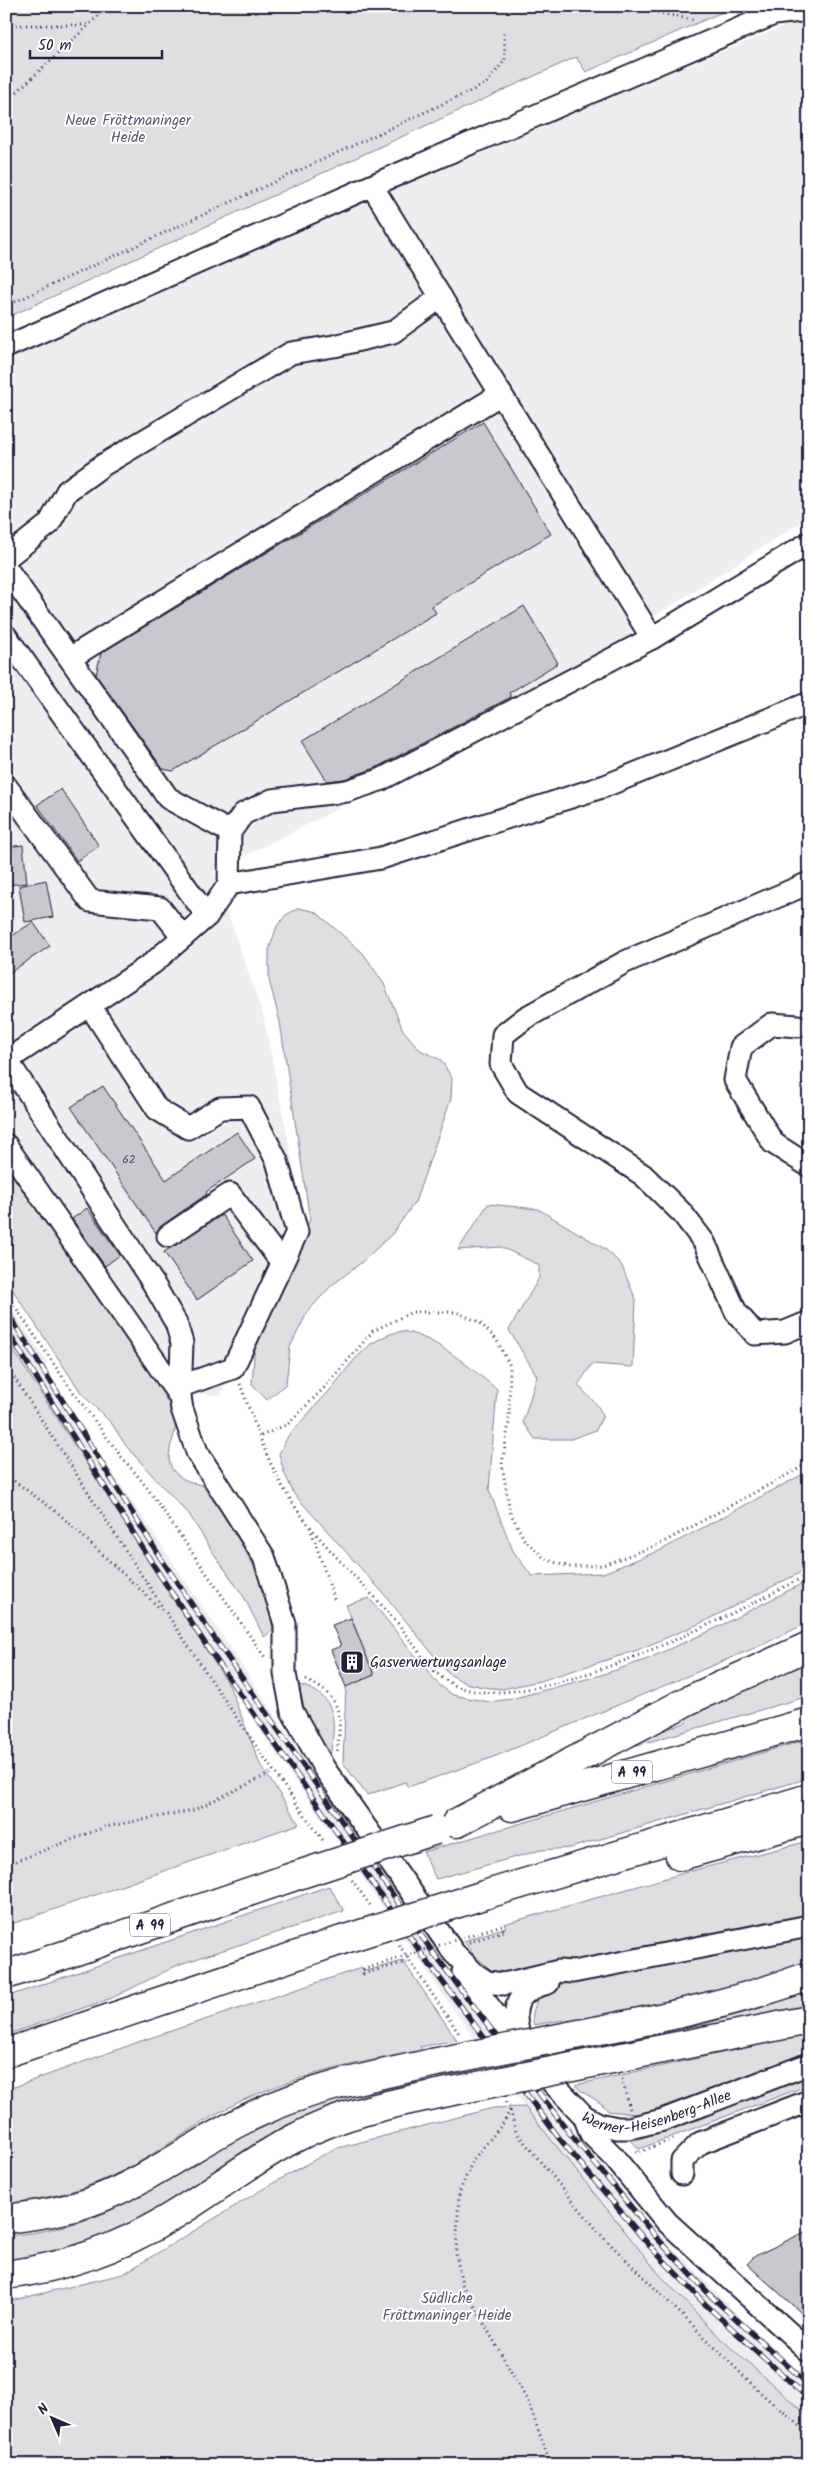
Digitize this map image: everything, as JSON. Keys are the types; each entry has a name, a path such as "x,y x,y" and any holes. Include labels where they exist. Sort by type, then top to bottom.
{"highway":[{"path":"446,1826 690,1700 809,1646"},
{"name":"A 99","path":"6,1975 446,1826 809,1722"},
{"path":"494,1911 809,1798"},
{"path":"6,2053 292,1957 352,1955 494,1911 809,1820"},
{"path":"6,2219 53,2212 96,2200 134,2182 230,2127 283,2102 320,2089 432,2062 705,2008 762,1993 809,1976"},
{"path":"6,2275 44,2270 92,2256 130,2239 170,2218 249,2164 292,2140 331,2122 368,2110 453,2091 608,2068 809,2020"}],"street":[{"path":"6,347 372,186 774,14 809,10"},
{"path":"372,186 652,638"},
{"path":"6,558 49,524 67,492 102,465 291,353 334,346 393,332 441,297"},
{"path":"70,658 501,394"},
{"path":"461,1948 316,1756 292,1711 285,1674 285,1624 264,1557 197,1452 182,1409 182,1343 176,1323 153,1283 7,1060 153,963 206,916 229,884 230,832 242,814 272,800 347,791 380,780 652,638 809,543"},
{"path":"6,568 168,798 230,832"},
{"path":"6,636 206,916"},
{"path":"229,884 381,858 605,786 809,703"},
{"path":"6,786 90,901 160,908 183,937"},
{"path":"809,883 625,962 525,1018 503,1035 502,1064 518,1093 644,1175 682,1212 704,1242 736,1312 755,1334 785,1332 809,1322"},
{"path":"90,1006 157,1109 188,1128 220,1108 249,1107 277,1161 297,1232 233,1368 181,1391"},
{"path":"798,1026 772,1024 741,1047 735,1080 773,1143 809,1166"},
{"path":"6,1144 181,1391"},
{"path":"168,1236 230,1194 282,1263"},
{"name":"Werner-Heisenberg-Allee","path":"461,1948 475,1974 487,1982 504,1984 559,1970 573,1972 809,1926"},
{"name":"Werner-Heisenberg-Allee","path":"461,1948 461,1969 526,2055 584,2116 599,2124 617,2128 633,2127 664,2120 809,2064"},
{"name":"Werner-Heisenberg-Allee","path":"526,2055 515,2024 515,2012 519,2000 529,1989 561,1980 573,1972"},
{"path":"682,2174 682,2161 700,2143 809,2101"},
{"path":"584,2116 591,2134 612,2155 668,2222 809,2351"}],"path":[{"path":"6,102 109,6"},
{"path":"628,6 693,20"},
{"path":"6,25 90,25"},
{"path":"6,306 486,84 505,60 504,31"},
{"path":"6,1292 66,1382 120,1455 146,1486 258,1650 270,1665 285,1674"},
{"path":"261,1436 288,1424 325,1387 373,1331 412,1312 456,1312 478,1322 496,1339 510,1366 509,1423 502,1464 510,1512 524,1539 545,1559 569,1567 603,1565 660,1544 809,1464"},
{"path":"6,1365 168,1616 273,1772 330,1850"},
{"path":"233,1368 280,1482 309,1525 395,1621 434,1672 461,1688 491,1693 545,1685 638,1656 762,1599 809,1574"},
{"path":"6,1475 58,1513 168,1616"},
{"path":"309,1525 335,1602"},
{"path":"6,1866 105,1827 194,1810 273,1772"},
{"path":"347,1874 376,1914"},
{"path":"352,1955 362,1970 502,1926 494,1911 461,1948"},
{"path":"393,1937 466,2043"},
{"path":"352,1955 410,1961"},
{"path":"608,2068 627,2093 633,2127"},
{"path":"504,2100 510,2109 516,2132 602,2236 756,2388 809,2433"},
{"path":"510,2109 504,2122 474,2160 459,2193 456,2254 462,2284 528,2402 551,2465"}],"shaded area":[{"path":"797,21 809,21 809,517 632,631 617,668 213,872 263,1014 300,1200 246,1324 221,1395 161,1392 155,1380 6,1166 6,342"},
{"path":"6,1300 47,1362 46,1372 282,1725 496,2030 548,2099 649,2222 745,2322 809,2379 809,2417 720,2338 660,2275 525,2107 455,2012 229,1685 6,1339"}],"green space":[{"name":"Neue Fröttmaninger Heide","path":"6,6 736,6 586,72 576,57 6,318"},
{"path":"299,908 316,912 363,953 384,984 403,1030 420,1050 441,1060 452,1078 451,1099 415,1202 393,1233 362,1262 331,1286 308,1311 290,1347 286,1384 267,1400 252,1384 255,1344 310,1220 280,1022 269,980 269,950 277,926 286,915"},
{"path":"6,1166 155,1380 169,1404 175,1419 175,1431 169,1457 170,1464 173,1470 182,1478 202,1485 226,1518 264,1583 273,1630 264,1637 244,1597 189,1514 126,1446 112,1424 82,1394 6,1280"},
{"path":"488,1204 538,1209 605,1249 621,1264 636,1300 633,1367 592,1364 578,1385 597,1405 603,1415 596,1430 571,1439 535,1439 523,1422 537,1376 509,1330 539,1278 539,1265 501,1247 458,1250"},
{"path":"402,1331 416,1335 441,1347 497,1389 489,1490 513,1551 532,1576 603,1573 661,1550 809,1471 809,1568 701,1623 635,1651 540,1681 502,1689 465,1683 449,1674 383,1593 294,1494 284,1472 279,1454 288,1436 331,1389 354,1360 371,1344 387,1335"},
{"path":"6,1339 229,1685 260,1764 299,1824 6,1926"},
{"path":"809,1580 809,1622 764,1644 491,1758 408,1787 405,1782 367,1795 343,1763 346,1687 374,1675 346,1605 369,1598 439,1685 453,1695 489,1702 511,1699 598,1676 645,1660 712,1630"},
{"path":"809,1656 809,1696 620,1750 637,1740 687,1722 683,1712"},
{"path":"299,1685 312,1689 328,1703 333,1721 330,1756 310,1722 303,1704"},
{"path":"809,1739 809,1778 570,1848 541,1850 436,1879 423,1852"},
{"path":"809,1841 809,1914 530,1971 502,1974 491,1970 473,1954 464,1941 506,1927 504,1924 691,1871"},
{"path":"329,1886 344,1911 180,1964 112,1998 6,2035 6,1997"},
{"path":"809,1935 809,1961 712,1994 566,2025 563,2020 534,2025 532,2017 537,1994 549,1987"},
{"path":"403,1961 457,2040 420,2047 422,2050 326,2071 279,2086 233,2105 143,2160 99,2182 60,2194 6,2204 6,2090 144,2040 361,1968 366,1971"},
{"path":"809,1990 809,2009 561,2057 558,2050 705,2024"},
{"path":"809,2034 809,2054 637,2114 608,2111 602,2104 575,2085"},
{"path":"467,2069 471,2075 162,2211 97,2242 6,2264 6,2236 59,2228 109,2211 151,2189 234,2139 278,2118 348,2095"},
{"path":"809,2075 809,2085 639,2149 630,2139 639,2139"},
{"name":"Südliche Fröttmaninger Heide","path":"525,2107 660,2275 720,2338 809,2417 809,2465 6,2465 6,2302 123,2274 268,2186 334,2149 493,2108"}],"building":[{"path":"483,422 551,534 432,606 436,613 173,771 163,769 96,675 101,653"},
{"path":"524,606 558,663 509,693 511,697 375,768 344,779 327,781 302,741"},
{"path":"61,789 99,846 77,861 37,805"},
{"path":"23,845 27,883 6,885 6,847"},
{"path":"46,880 53,917 25,922 19,886"},
{"path":"33,922 50,946 6,975 6,940"},
{"path":"103,1086 166,1180 237,1132 255,1159 206,1192 207,1194 161,1226 156,1233 71,1107"},
{"path":"87,1208 120,1255 105,1266 72,1219"},
{"path":"222,1215 253,1261 197,1300 164,1252"},
{"name":"Gasverwertungsanlage","path":"351,1618 374,1675 346,1687 331,1650 341,1646 332,1625"},
{"path":"809,2230 809,2320 747,2264 755,2256"}],"railway":[{"path":"6,1310 160,1557 432,1951 568,2131 656,2237 713,2298 809,2385"},
{"path":"6,1329 152,1563 208,1648 424,1957 559,2138 648,2244 706,2305 809,2399"}],"place":[{"name":"Gasverwertungsanlage","path":"352,1662"}]}
